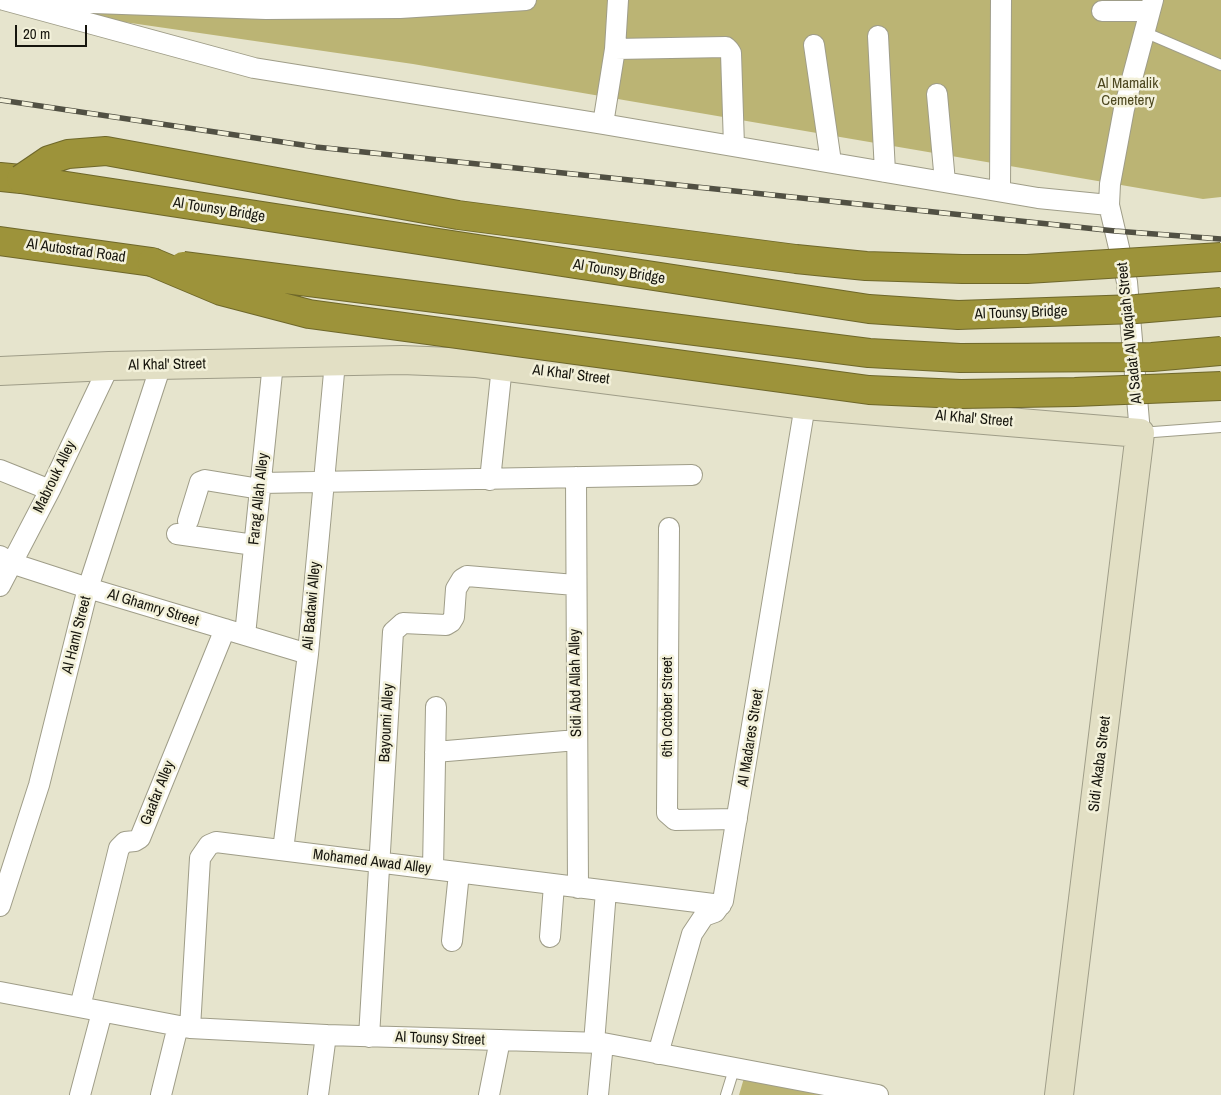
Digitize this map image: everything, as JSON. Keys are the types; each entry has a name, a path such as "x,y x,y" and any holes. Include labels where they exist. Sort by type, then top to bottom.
{"highway":[{"path":"10,178 49,160 68,154 106,151 458,214 805,260 866,266 1008,269 1165,262 1221,257"},
{"name":"Al Tounsy Bridge","path":"10,178 869,310 958,315 1136,308 1221,302"},
{"name":"Al Autostrad Road","path":"0,241 152,262"},
{"path":"152,262 869,353 960,358 1152,357 1221,351"},
{"path":"152,262 221,291 309,314 869,390 961,394 1084,392 1221,386"}],"street":[{"path":"4,0 254,68 603,124 1038,198 1109,205"},
{"path":"20,0 266,9 400,8 526,0"},
{"path":"603,124 616,49 618,0"},
{"path":"1000,191 1001,0"},
{"path":"1102,11 1152,6"},
{"name":"Al Sadat Al Waqiah Street","path":"1140,433 1127,282 1109,205 1110,184 1124,109 1152,6"},
{"path":"878,36 885,172"},
{"path":"814,45 831,162"},
{"path":"616,49 726,47 731,53 734,146"},
{"path":"937,94 945,182"},
{"name":"Al Khal' Street","path":"0,371 109,366 402,360 502,366 805,405 1140,433"},
{"name":"Ali Badawi Alley","path":"282,850 308,654 335,362"},
{"name":"Farag Allah Alley","path":"245,635 273,363"},
{"name":"Al Haml Street","path":"0,906 39,785 88,588 161,365"},
{"name":"Mabrouk Alley","path":"0,586 6,560 50,490 109,366"},
{"path":"490,480 502,366"},
{"name":"Al Madares Street","path":"721,905 737,819 805,405"},
{"name":"Sidi Akaba Street","path":"1059,1095 1140,433"},
{"path":"0,470 50,490"},
{"path":"254,545 182,527 200,482 205,480 260,486 692,475"},
{"name":"Sidi Abd Allah Alley","path":"576,478 575,585 578,888"},
{"name":"6th October Street","path":"669,528 667,813 675,820 737,819"},
{"name":"Al Ghamry Street","path":"6,560 88,588 308,654"},
{"name":"Bayoumi Alley","path":"369,1037 392,636 395,628 407,622 446,625 451,622 454,614 456,589 462,579 467,576 575,585"},
{"name":"Gaafar Alley","path":"80,1007 119,848 125,842 135,841 140,838 225,629"},
{"path":"433,869 436,707"},
{"path":"435,752 577,740"},
{"name":"Mohamed Awad Alley","path":"184,1027 200,858 203,851 216,842 721,905"},
{"path":"452,941 459,873"},
{"path":"550,937 554,885"},
{"path":"598,1095 598,1043 606,891"},
{"path":"658,1054 692,934 704,916 715,912 721,905"},
{"name":"Al Tounsy Street","path":"0,992 184,1027 369,1037 598,1043 735,1066 806,1089 878,1095"},
{"path":"80,1095 102,1012"},
{"path":"161,1095 184,1027"},
{"path":"318,1095 326,1035"},
{"path":"489,1095 500,1040"}],"lane":[{"path":"1144,32 1221,65"},
{"path":"1140,433 1221,427"},
{"path":"726,1095 735,1066"}],"green space":[{"name":"Al Mamalik Cemetery","path":"0,0 1221,0 1221,197 1203,199 413,64 0,4"},
{"path":"744,1078 884,1095 739,1095"}],"railway":[{"path":"0,100 316,147 1115,231 1221,239"}]}
